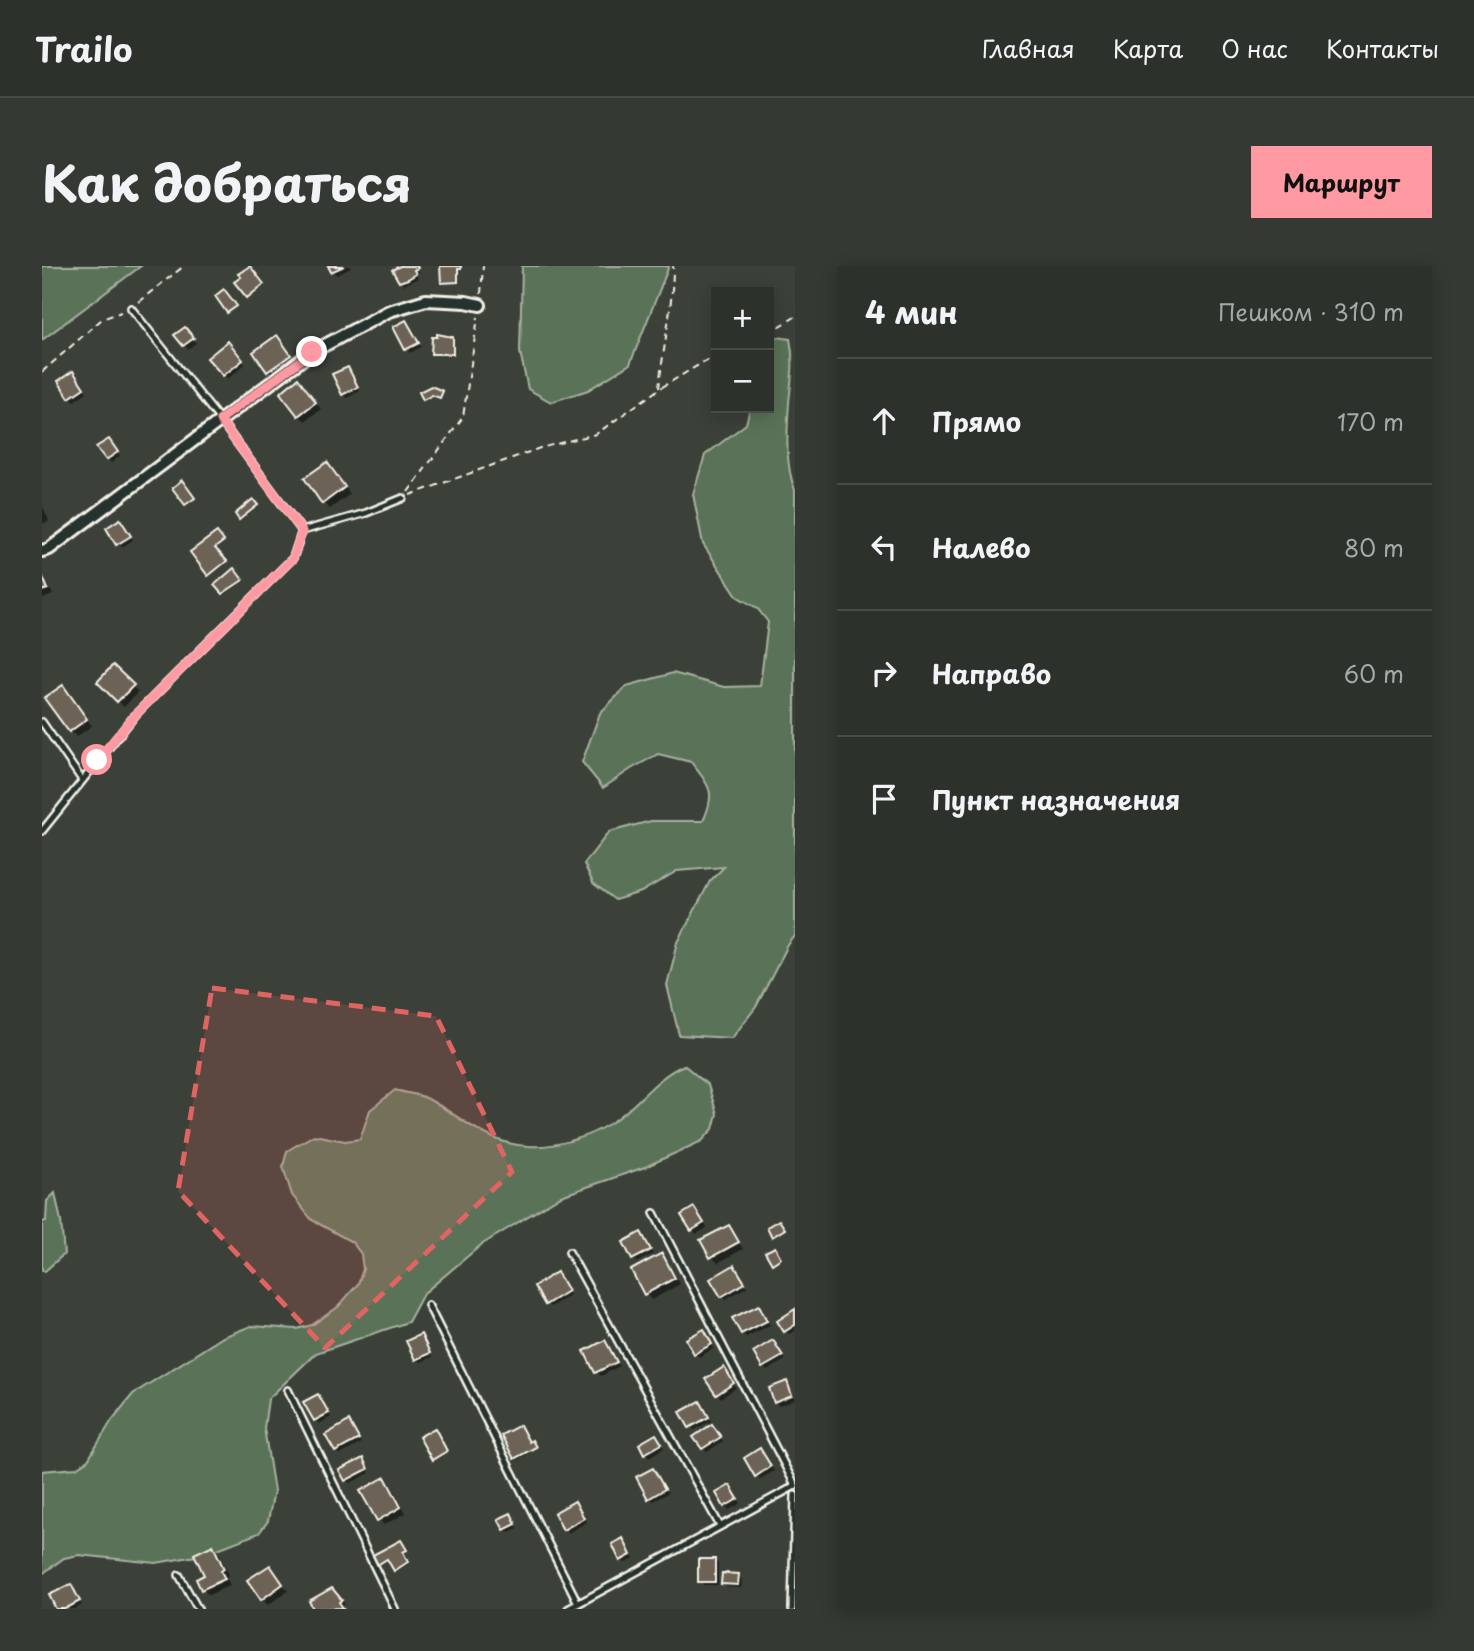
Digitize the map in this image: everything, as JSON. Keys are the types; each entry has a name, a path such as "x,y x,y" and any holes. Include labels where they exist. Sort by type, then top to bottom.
{"street":[{"path":"42,551 312,352 389,311 426,300 480,305"}],"lane":[{"path":"131,308 220,420 302,531"},
{"path":"302,531 366,513 403,498"},
{"path":"42,831 136,714 293,558 302,531"},
{"path":"42,722 82,780"},
{"path":"568,1609 795,1485 654,1213"},
{"path":"569,1252 720,1526"},
{"path":"428,1305 579,1603"},
{"path":"288,1390 395,1609"},
{"path":"792,1609 795,1495"},
{"path":"179,1574 198,1609"}],"path":[{"path":"42,372 103,319 131,308 184,266"},
{"path":"403,498 463,417 480,305 483,266"},
{"path":"659,389 673,293 673,266"},
{"path":"774,330 795,317"},
{"path":"403,498 540,448 596,434 659,389 711,358"}],"highlighted area":[{"path":"212,988 436,1016 512,1172 325,1348 178,1191"}],"green space":[{"path":"42,266 141,266 42,340"},
{"path":"522,266 669,266 630,364 588,390 551,402 528,389 520,352"},
{"path":"777,337 790,339 792,355 787,436 788,459 795,490 795,936 756,1007 732,1038 679,1035 667,985 678,942 710,881 724,867 677,871 641,892 615,900 593,883 584,864 609,832 651,821 703,821 710,803 709,789 691,762 658,754 603,788 582,762 600,713 627,686 673,673 724,687 760,686 768,622 757,608 738,597 703,544 693,494 705,455 746,424 749,413 774,413 774,342"},
{"path":"684,1065 708,1085 717,1114 713,1129 702,1141 645,1167 561,1196 481,1245 423,1294 408,1322 316,1353 268,1399 264,1428 274,1491 268,1521 259,1533 202,1555 156,1563 79,1555 64,1558 42,1574 42,1471 76,1468 88,1460 112,1420 133,1394 223,1337 251,1326 297,1329 312,1325 338,1307 358,1284 363,1269 361,1254 352,1242 312,1220 292,1195 283,1167 287,1151 314,1135 345,1141 360,1139 370,1110 395,1090 426,1098 496,1139 525,1146 554,1145 583,1137 609,1124 663,1077"},
{"path":"55,1193 64,1254 42,1271 42,1222 46,1221 47,1201"}],"building":[{"path":"250,266 264,284 247,298 234,282 241,277 238,274"},
{"path":"328,266 344,266 331,272"},
{"path":"400,266 418,268 414,270 416,274 399,282 392,270"},
{"path":"440,266 461,266 461,269 458,269 458,282 441,283"},
{"path":"224,289 237,306 227,313 215,296"},
{"path":"406,320 419,343 405,350 393,327"},
{"path":"185,327 194,338 183,346 174,335"},
{"path":"437,334 453,337 453,354 431,354 432,337 437,337"},
{"path":"277,335 291,355 267,372 253,352"},
{"path":"228,341 243,360 223,376 207,358"},
{"path":"348,367 358,387 342,395 332,374"},
{"path":"73,371 84,388 69,398 58,381"},
{"path":"298,378 316,402 298,416 280,393"},
{"path":"431,386 443,391 440,398 432,395 423,400 419,392"},
{"path":"109,439 118,452 106,460 96,447"},
{"path":"327,462 345,487 322,504 304,478"},
{"path":"182,480 195,498 185,505 172,488"},
{"path":"253,499 258,505 239,520 235,514"},
{"path":"120,519 131,536 116,545 106,528"},
{"path":"217,532 224,541 215,548 227,561 208,576 190,552"},
{"path":"234,568 243,580 222,594 214,585"},
{"path":"42,575 48,589 42,591"},
{"path":"113,665 134,685 117,702 97,682"},
{"path":"63,685 87,719 69,732 44,698"},
{"path":"694,1207 704,1223 691,1231 681,1215"},
{"path":"779,1220 785,1229 772,1237 767,1227"},
{"path":"729,1225 739,1242 710,1258 700,1240"},
{"path":"641,1232 651,1250 632,1260 623,1242"},
{"path":"775,1247 781,1258 772,1264 765,1252"},
{"path":"662,1253 675,1278 644,1295 631,1270"},
{"path":"734,1265 745,1283 721,1297 710,1279"},
{"path":"557,1272 568,1291 545,1305 534,1286"},
{"path":"759,1305 767,1321 741,1334 732,1318"},
{"path":"795,1309 795,1325 784,1332 777,1321"},
{"path":"704,1329 712,1344 694,1354 686,1339"},
{"path":"421,1334 430,1353 415,1360 406,1341"},
{"path":"605,1340 617,1362 595,1373 584,1351"},
{"path":"773,1340 783,1356 762,1368 753,1352"},
{"path":"724,1367 734,1383 716,1395 705,1379"},
{"path":"787,1381 792,1396 774,1403 769,1388"},
{"path":"318,1394 329,1413 314,1421 303,1402"},
{"path":"700,1401 709,1417 689,1428 680,1412"},
{"path":"349,1421 359,1439 335,1452 325,1435"},
{"path":"712,1424 721,1437 702,1449 693,1437"},
{"path":"520,1425 529,1442 532,1440 536,1447 514,1459 501,1435"},
{"path":"435,1428 447,1451 432,1460 419,1437"},
{"path":"656,1434 662,1444 644,1454 639,1444"},
{"path":"760,1448 771,1466 755,1477 744,1458"},
{"path":"363,1458 368,1469 345,1481 339,1470"},
{"path":"653,1468 665,1489 648,1499 636,1477"},
{"path":"385,1477 401,1507 377,1521 360,1491"},
{"path":"730,1485 738,1499 724,1507 716,1493"},
{"path":"575,1501 584,1518 563,1530 554,1513"},
{"path":"511,1513 516,1524 504,1530 498,1519"},
{"path":"623,1538 631,1555 620,1561 612,1544"},
{"path":"401,1540 407,1550 403,1552 408,1562 394,1571 387,1559 374,1567 369,1557"},
{"path":"213,1545 224,1569 221,1571 225,1579 201,1590 196,1579 204,1575 194,1554"},
{"path":"698,1559 715,1559 715,1582 698,1582"},
{"path":"270,1565 283,1584 261,1600 247,1580"},
{"path":"722,1573 739,1574 738,1585 721,1584"},
{"path":"71,1584 80,1601 65,1609 56,1609 49,1595"},
{"path":"332,1588 342,1600 339,1602 343,1608 313,1609 309,1601"}],"route":[{"path":"97,760 136,714 293,558 302,531 220,420 312,352"}]}
